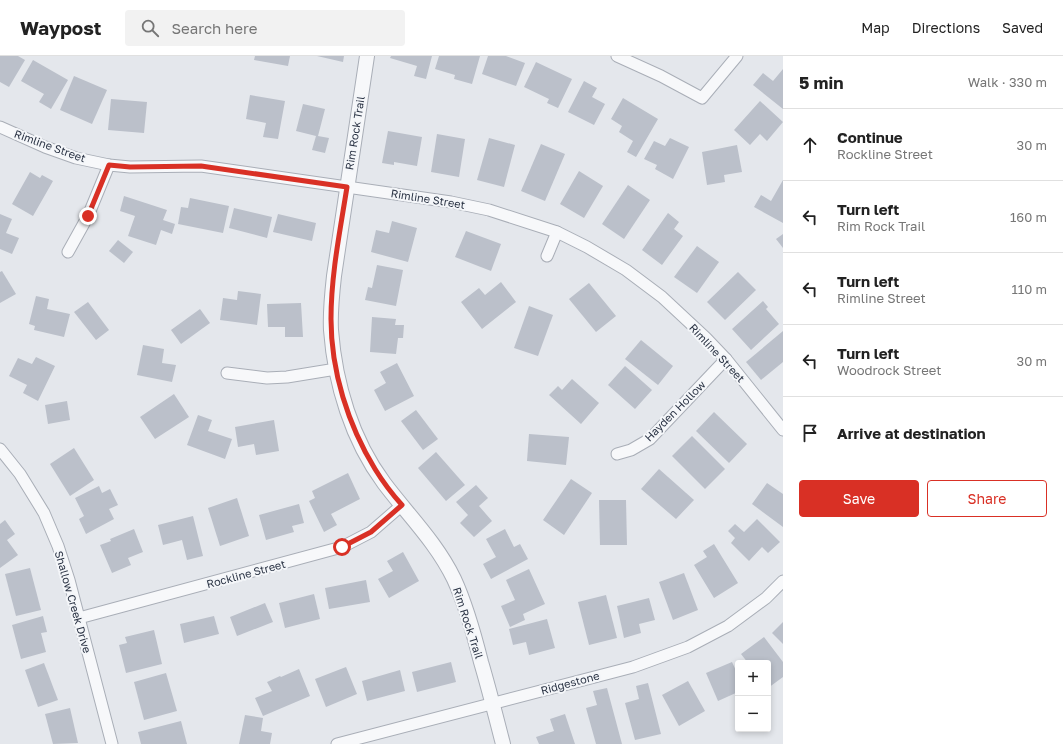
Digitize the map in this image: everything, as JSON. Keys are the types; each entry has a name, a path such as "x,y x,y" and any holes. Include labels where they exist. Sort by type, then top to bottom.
{"street":[{"name":"Rim Rock Trail","path":"367,56 335,269 331,329 336,369 345,404 360,442 378,474 434,546 454,579 470,623 503,744"},
{"path":"617,56 661,76 702,98 737,56"},
{"name":"Rimline Street","path":"0,127 64,154 109,165 130,167 201,166 451,202 489,210 557,232 587,247 626,270 662,297 726,359 783,430"},
{"path":"68,252 88,216 109,165"},
{"path":"547,256 557,232"},
{"name":"Hayden Hollow","path":"618,454 631,450 650,439 726,359"},
{"path":"227,373 267,378 287,377 336,369"},
{"name":"Shallow Creek Drive","path":"0,449 20,474 44,513 58,546 69,580 112,744"},
{"name":"Rockline Street","path":"79,618 336,550 371,532 402,505"},
{"name":"Ridgestone","path":"337,744 633,667 688,647 728,626 766,598 783,581"}],"building":[{"path":"0,56 18,56 25,60 9,87 0,82"},
{"path":"255,56 290,56 288,66 254,60"},
{"path":"317,56 344,56 343,62"},
{"path":"391,56 432,56 426,79 414,76 417,66 390,58"},
{"path":"439,56 480,56 472,84 454,79 455,75 435,69"},
{"path":"488,56 506,56 525,63 516,86 482,74"},
{"path":"33,60 68,80 51,109 39,102 44,94 21,81"},
{"path":"536,62 572,79 558,108 547,103 549,99 524,87"},
{"path":"783,69 783,109 753,85 763,73 773,81"},
{"path":"74,76 107,90 92,124 60,110"},
{"path":"584,81 597,88 592,97 605,104 594,125 568,112"},
{"path":"250,95 285,101 278,139 263,137 266,123 246,119"},
{"path":"623,98 658,119 636,157 627,152 633,141 619,132 622,126 611,119"},
{"path":"111,99 147,102 144,133 108,130"},
{"path":"760,101 783,122 767,141 760,134 750,145 734,130"},
{"path":"303,104 325,109 318,136 329,138 325,153 312,150 316,136 296,131"},
{"path":"388,131 422,137 417,166 394,162 394,165 382,163"},
{"path":"437,134 465,139 459,177 431,172"},
{"path":"489,138 515,145 504,187 477,180"},
{"path":"670,138 689,147 673,179 655,169 657,165 644,159 654,141 665,146"},
{"path":"541,144 565,154 545,201 521,191"},
{"path":"737,145 742,172 724,175 725,182 707,185 702,152"},
{"path":"579,171 603,186 584,218 560,204"},
{"path":"30,172 40,178 42,175 53,181 33,216 12,204"},
{"path":"783,180 783,223 754,207 761,195 771,201"},
{"path":"628,185 650,200 624,239 602,224"},
{"path":"124,196 167,210 163,220 175,224 172,234 161,230 156,245 128,236 135,216 120,211"},
{"path":"190,198 229,206 223,233 178,224 181,207 188,208"},
{"path":"234,208 272,217 267,238 229,228"},
{"path":"668,213 679,222 674,229 683,236 662,265 642,250"},
{"path":"0,214 12,219 6,233 19,238 12,254 0,249"},
{"path":"278,214 316,223 312,241 273,232"},
{"path":"392,221 417,228 408,262 371,252 376,230 389,233"},
{"path":"466,231 501,244 491,271 455,257"},
{"path":"783,234 783,248 776,239"},
{"path":"118,240 133,252 124,263 109,251"},
{"path":"697,246 719,262 697,293 674,277"},
{"path":"377,265 403,270 396,306 365,300 368,287 372,288"},
{"path":"2,271 16,294 0,303 0,272"},
{"path":"738,272 756,290 725,320 707,302"},
{"path":"501,282 516,302 482,329 461,302 479,288 485,295"},
{"path":"589,283 616,316 596,332 569,299"},
{"path":"238,291 261,294 257,325 220,320 223,298 237,300"},
{"path":"36,296 49,299 47,309 70,314 64,337 34,330 35,326 29,324"},
{"path":"763,301 768,307 766,309 779,324 751,350 732,329"},
{"path":"88,302 109,330 96,340 74,312"},
{"path":"301,303 303,337 285,337 285,327 268,327 267,304"},
{"path":"529,306 553,315 538,356 514,348"},
{"path":"200,309 210,323 181,344 171,330"},
{"path":"372,317 396,319 395,325 404,325 403,338 398,338 396,354 370,352"},
{"path":"783,331 783,362 761,380 746,362"},
{"path":"641,340 673,366 658,385 625,359"},
{"path":"143,345 164,349 162,363 176,365 172,382 137,375"},
{"path":"36,357 55,366 38,401 23,393 27,385 9,376 18,358 32,364"},
{"path":"397,363 414,396 385,411 374,390 386,383 380,372"},
{"path":"625,366 652,390 635,409 608,385"},
{"path":"572,379 599,403 581,424 549,395 558,386 562,390"},
{"path":"174,394 189,417 155,439 140,417"},
{"path":"67,401 70,420 48,424 45,405"},
{"path":"416,410 438,439 423,450 401,421"},
{"path":"714,412 747,444 729,463 696,431"},
{"path":"198,415 212,420 208,431 232,439 225,459 187,445"},
{"path":"274,420 279,451 256,455 254,444 238,447 235,427"},
{"path":"529,434 569,437 566,465 527,461"},
{"path":"692,436 725,469 705,489 672,456"},
{"path":"74,448 94,480 70,496 50,464"},
{"path":"436,452 465,485 446,501 418,468"},
{"path":"659,469 694,500 676,519 641,489"},
{"path":"348,473 360,499 331,514 337,525 324,532 309,501 315,498 312,491"},
{"path":"571,479 592,493 564,535 543,520"},
{"path":"767,483 783,494 783,527 752,504"},
{"path":"476,485 488,498 479,506 492,521 474,537 460,523 468,515 456,502"},
{"path":"99,486 102,493 110,489 118,505 109,509 114,519 86,534 79,519 84,516 75,498"},
{"path":"237,498 249,536 220,546 208,508"},
{"path":"599,500 626,500 627,545 600,545"},
{"path":"299,504 304,523 292,526 294,532 266,540 259,515"},
{"path":"193,516 203,556 187,560 182,540 163,545 158,525"},
{"path":"757,519 780,542 768,553 762,547 749,561 731,543 735,538 728,531 735,524 744,532"},
{"path":"5,520 15,534 7,540 18,555 0,568 0,524"},
{"path":"134,529 143,552 128,558 131,565 112,573 100,545"},
{"path":"505,529 514,547 520,544 528,559 491,579 483,564 496,557 486,539"},
{"path":"714,544 738,583 714,598 694,565 707,557 703,551"},
{"path":"403,552 419,581 389,598 378,579 393,571 387,561"},
{"path":"30,568 41,610 16,616 5,574"},
{"path":"529,569 545,604 523,614 525,620 510,627 501,606 515,600 506,580"},
{"path":"684,573 698,610 673,620 659,582"},
{"path":"366,580 370,602 329,609 325,588"},
{"path":"314,594 320,619 285,628 279,603"},
{"path":"606,595 617,638 589,645 578,602"},
{"path":"649,598 655,620 639,624 641,633 624,638 617,606"},
{"path":"265,603 273,622 237,636 230,617"},
{"path":"43,616 47,632 41,633 46,652 21,659 12,625"},
{"path":"214,616 219,634 184,643 180,624"},
{"path":"547,619 555,648 529,655 526,642 513,645 509,629"},
{"path":"783,622 783,644 772,633"},
{"path":"154,630 162,664 126,673 119,645 127,643 125,637"},
{"path":"764,637 783,662 783,677 771,686 771,660 746,660 741,654"},
{"path":"451,662 456,682 417,692 412,672"},
{"path":"732,662 735,668 735,693 718,701 706,673"},
{"path":"44,663 58,700 38,707 25,670"},
{"path":"346,667 357,694 326,707 315,679"},
{"path":"299,669 310,696 263,716 255,698 272,691 267,682"},
{"path":"400,670 405,691 367,701 362,681"},
{"path":"166,673 177,711 144,720 134,682"},
{"path":"688,681 705,711 679,726 662,695"},
{"path":"648,683 661,734 635,740 625,703 639,699 636,686"},
{"path":"607,688 622,744 596,744 586,708 597,705 593,691"},
{"path":"70,708 78,743 53,744 45,714"},
{"path":"565,714 575,744 539,744 536,737 554,731 550,719"},
{"path":"245,715 263,718 261,731 272,733 270,744 239,744"},
{"path":"181,721 187,744 141,744 138,732"}],"route":[{"path":"88,216 109,165 130,167 201,166 347,187 334,276 331,308 331,329 334,353 345,404 355,431 375,470 402,505 371,532 342,547"}]}
